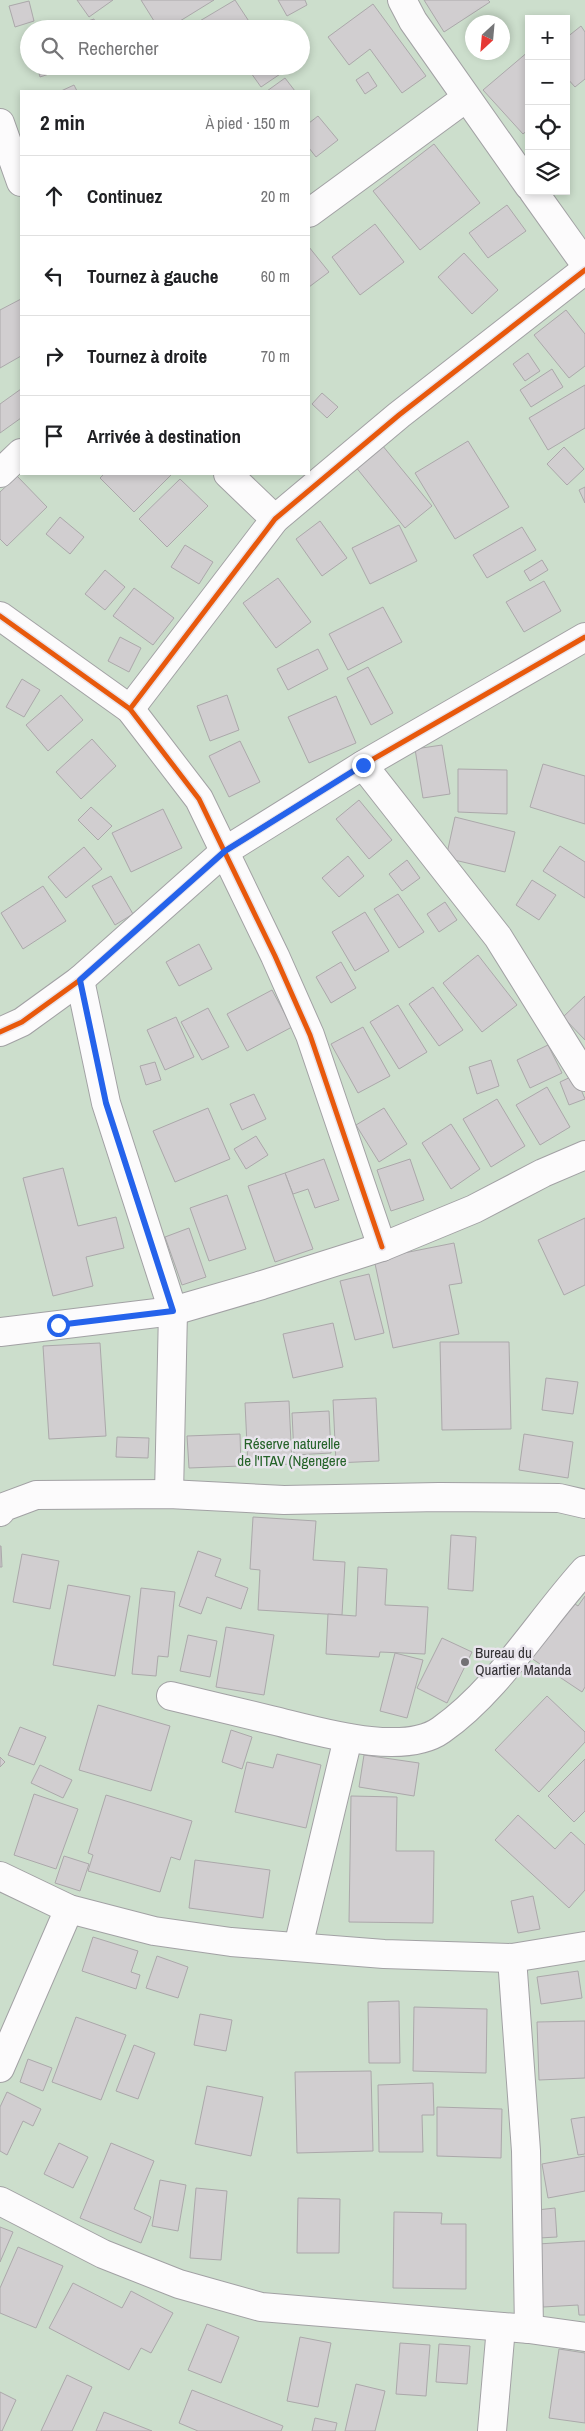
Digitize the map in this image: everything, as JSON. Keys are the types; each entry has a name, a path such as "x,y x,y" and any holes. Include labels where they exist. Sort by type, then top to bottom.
{"street":[{"path":"402,0 413,21 525,180"},
{"path":"310,212 466,98"},
{"path":"0,123 20,179"},
{"path":"536,195 585,264"},
{"path":"130,709 275,519 400,415 585,270"},
{"path":"0,473 20,454"},
{"path":"229,475 275,519"},
{"path":"0,616 130,709 199,799 276,956 310,1035 382,1247"},
{"path":"0,1032 22,1022 80,980 225,851 363,765 585,637"},
{"path":"363,765 498,937 585,1077"},
{"path":"80,980 106,1103 173,1311 169,1494"},
{"path":"0,1332 173,1311 262,1285 382,1247 474,1209 543,1173 585,1155"},
{"path":"0,1512 4,1508 36,1495 169,1494 284,1500 439,1497 559,1498 585,1504"},
{"path":"171,1696 348,1738 389,1742 418,1740 440,1731 470,1704 507,1665 585,1570"},
{"path":"298,1947 348,1738"},
{"path":"0,1876 70,1909 154,1930 230,1942 384,1954 512,1958 585,1946"},
{"path":"0,2068 70,1909"},
{"path":"512,1958 526,2151 529,2329"},
{"path":"0,2201 103,2254 179,2284 261,2307 529,2329 585,2337"},
{"path":"492,2431 501,2327"}],"green space":[{"name":"Réserve naturelle de l'ITAV (Ngengere","path":"0,0 585,0 585,2431 0,2431"}],"building":[{"path":"77,0 113,0 89,17"},
{"path":"141,0 214,0 182,20 153,20"},
{"path":"235,0 248,20 201,20"},
{"path":"278,0 305,0 307,5 287,16"},
{"path":"424,0 488,0 490,2 470,15 465,15 465,18 444,32"},
{"path":"29,1 34,20 20,20 20,25 15,27 9,6"},
{"path":"373,4 426,76 402,93 370,49 349,65 328,37"},
{"path":"581,26 585,32 585,79 575,87 570,81 570,35"},
{"path":"525,54 525,132 523,134 483,90"},
{"path":"368,72 377,86 365,94 356,80"},
{"path":"252,75 279,75 261,87"},
{"path":"285,78 294,90 268,90"},
{"path":"74,85 76,90 63,90"},
{"path":"318,116 338,140 316,157 310,149 310,122"},
{"path":"434,144 480,203 420,250 373,191"},
{"path":"507,205 526,231 488,258 469,233"},
{"path":"375,224 404,262 360,295 332,257"},
{"path":"310,248 329,272 310,286"},
{"path":"464,253 498,290 472,314 438,277"},
{"path":"20,300 20,357 0,368 0,310"},
{"path":"566,310 585,334 585,366 569,378 534,335"},
{"path":"528,353 540,371 525,381 513,364"},
{"path":"552,369 563,387 531,407 520,390"},
{"path":"585,385 585,428 548,450 529,418"},
{"path":"20,390 20,419 0,433 0,404"},
{"path":"322,393 338,407 327,418 312,404"},
{"path":"468,441 509,507 455,539 415,473"},
{"path":"382,445 432,506 405,528 355,466"},
{"path":"564,447 584,469 567,485 547,464"},
{"path":"103,475 171,475 134,512 100,478"},
{"path":"17,476 47,507 7,546 0,539 0,492"},
{"path":"180,479 208,506 167,547 139,519"},
{"path":"585,487 585,503 579,490"},
{"path":"60,517 84,537 70,554 46,534"},
{"path":"320,521 347,558 322,576 296,539"},
{"path":"399,525 417,561 370,584 352,548"},
{"path":"522,527 536,550 487,578 473,555"},
{"path":"185,545 213,562 199,584 171,567"},
{"path":"542,560 548,570 530,581 524,571"},
{"path":"105,570 125,587 105,610 85,594"},
{"path":"278,578 311,622 276,648 243,603"},
{"path":"544,581 561,611 524,632 506,602"},
{"path":"134,588 174,618 153,645 113,616"},
{"path":"383,607 402,642 348,670 329,634"},
{"path":"120,637 141,648 129,672 108,661"},
{"path":"318,649 328,669 288,690 277,669"},
{"path":"368,667 393,713 371,725 347,678"},
{"path":"22,679 40,690 24,717 6,707"},
{"path":"61,695 83,720 48,751 26,725"},
{"path":"227,695 239,730 210,741 197,706"},
{"path":"336,696 356,743 309,763 288,717"},
{"path":"92,739 116,766 81,799 56,772"},
{"path":"240,741 260,782 229,797 209,756"},
{"path":"442,745 450,794 423,798 415,749"},
{"path":"543,764 585,776 585,824 530,807"},
{"path":"458,769 507,770 507,814 458,812"},
{"path":"359,800 392,840 369,859 336,819"},
{"path":"91,807 112,826 98,840 78,820"},
{"path":"163,809 182,848 131,872 112,833"},
{"path":"455,817 515,832 505,872 446,858"},
{"path":"560,846 585,862 585,898 543,871"},
{"path":"84,847 102,869 66,898 48,877"},
{"path":"348,856 364,876 339,897 322,878"},
{"path":"407,860 420,878 402,891 389,874"},
{"path":"111,876 133,914 115,925 92,886"},
{"path":"532,880 556,895 539,920 516,905"},
{"path":"43,886 66,921 23,949 1,913"},
{"path":"398,894 424,932 399,948 374,909"},
{"path":"445,902 457,920 439,932 427,914"},
{"path":"365,912 389,951 355,971 332,932"},
{"path":"199,944 212,969 179,986 166,962"},
{"path":"478,955 517,1005 482,1032 443,983"},
{"path":"341,962 356,988 331,1003 316,977"},
{"path":"433,987 463,1030 439,1046 409,1004"},
{"path":"272,990 292,1027 247,1051 227,1014"},
{"path":"585,996 585,1040 563,1017"},
{"path":"398,1005 427,1052 399,1069 370,1022"},
{"path":"208,1008 229,1047 202,1060 181,1022"},
{"path":"176,1017 194,1057 165,1070 147,1030"},
{"path":"363,1027 390,1076 358,1093 331,1044"},
{"path":"548,1045 562,1073 530,1088 517,1060"},
{"path":"491,1060 499,1086 477,1094 469,1067"},
{"path":"155,1062 161,1080 146,1085 140,1066"},
{"path":"575,1075 585,1099 569,1105 560,1082"},
{"path":"547,1087 570,1127 540,1145 516,1105"},
{"path":"254,1094 266,1119 242,1130 230,1104"},
{"path":"497,1099 525,1146 491,1167 463,1119"},
{"path":"208,1108 230,1159 175,1182 153,1131"},
{"path":"384,1108 407,1144 379,1162 356,1125"},
{"path":"451,1124 480,1169 451,1189 422,1143"},
{"path":"256,1136 268,1155 246,1169 234,1149"},
{"path":"324,1159 339,1200 315,1208 308,1189 293,1194 285,1173"},
{"path":"410,1159 424,1200 391,1211 377,1170"},
{"path":"63,1168 78,1226 116,1217 124,1248 86,1257 93,1286 53,1296 23,1178"},
{"path":"285,1173 313,1249 275,1262 248,1186"},
{"path":"227,1195 246,1249 209,1261 190,1208"},
{"path":"585,1218 585,1285 564,1295 538,1240"},
{"path":"189,1228 206,1277 182,1285 165,1237"},
{"path":"454,1243 462,1283 449,1285 459,1334 393,1348 374,1259"},
{"path":"369,1274 384,1333 355,1340 340,1281"},
{"path":"333,1323 343,1367 293,1378 283,1334"},
{"path":"440,1342 509,1342 511,1429 442,1430"},
{"path":"100,1343 106,1436 49,1439 43,1346"},
{"path":"546,1378 578,1382 573,1414 542,1410"},
{"path":"376,1398 379,1461 336,1463 333,1400"},
{"path":"289,1401 292,1464 248,1466 245,1403"},
{"path":"329,1411 331,1453 294,1455 292,1413"},
{"path":"240,1434 241,1466 189,1468 187,1436"},
{"path":"524,1434 573,1442 568,1478 519,1470"},
{"path":"117,1437 149,1438 148,1458 116,1457"},
{"path":"253,1517 316,1521 313,1560 345,1562 342,1615 258,1610 260,1570 250,1569"},
{"path":"451,1535 476,1537 473,1591 448,1589"},
{"path":"1,1546 2,1567 0,1567"},
{"path":"198,1551 221,1559 215,1576 248,1588 241,1609 207,1597 201,1614 179,1606"},
{"path":"22,1554 59,1561 50,1609 13,1602"},
{"path":"358,1567 387,1569 385,1605 428,1607 425,1654 380,1652 379,1657 326,1654 328,1614 356,1616"},
{"path":"68,1585 130,1596 115,1676 53,1665"},
{"path":"141,1588 175,1592 168,1657 158,1656 156,1676 132,1674"},
{"path":"585,1596 585,1687 582,1692 528,1656 566,1598 578,1606"},
{"path":"226,1627 274,1635 264,1695 216,1687"},
{"path":"188,1635 217,1641 210,1677 180,1671"},
{"path":"442,1638 472,1652 447,1703 417,1688"},
{"path":"395,1653 423,1660 407,1718 380,1711"},
{"path":"547,1696 585,1732 585,1742 539,1792 495,1750"},
{"path":"98,1705 170,1726 151,1791 79,1770"},
{"path":"20,1727 46,1737 34,1765 8,1755"},
{"path":"231,1730 252,1737 242,1769 222,1762"},
{"path":"277,1754 321,1765 306,1828 235,1812 247,1762 273,1768"},
{"path":"364,1755 419,1763 414,1796 359,1787"},
{"path":"0,1757 5,1762 0,1767"},
{"path":"585,1759 585,1811 574,1822 548,1796"},
{"path":"40,1765 72,1780 63,1798 31,1783"},
{"path":"34,1794 78,1809 56,1869 14,1855"},
{"path":"106,1795 192,1821 180,1860 171,1857 160,1892 88,1871 93,1855 88,1853"},
{"path":"351,1796 397,1797 396,1851 434,1851 433,1923 349,1922"},
{"path":"518,1815 555,1849 571,1832 585,1845 585,1890 569,1908 495,1840"},
{"path":"64,1856 89,1864 80,1891 55,1883"},
{"path":"195,1860 270,1870 263,1918 189,1908"},
{"path":"533,1896 540,1929 518,1933 511,1901"},
{"path":"93,1937 138,1951 131,1972 140,1975 136,1989 82,1971"},
{"path":"157,1956 188,1967 178,1998 146,1988"},
{"path":"578,1971 582,1998 541,2004 537,1977"},
{"path":"399,2001 400,2063 369,2063 368,2002"},
{"path":"414,2007 487,2009 486,2073 413,2071"},
{"path":"200,2014 232,2020 226,2051 194,2045"},
{"path":"76,2017 126,2035 101,2100 52,2082"},
{"path":"585,2021 585,2078 539,2080 537,2022"},
{"path":"134,2045 155,2053 138,2099 116,2091"},
{"path":"28,2059 52,2068 43,2091 20,2082"},
{"path":"371,2071 373,2151 297,2153 295,2072"},
{"path":"433,2083 434,2115 422,2115 423,2152 379,2152 378,2085"},
{"path":"207,2086 263,2097 251,2156 195,2144"},
{"path":"7,2092 41,2109 33,2126 23,2121 7,2155 0,2151 0,2107"},
{"path":"437,2107 502,2109 501,2158 437,2156"},
{"path":"585,2117 585,2154 578,2155 571,2119"},
{"path":"59,2143 88,2157 73,2188 44,2174"},
{"path":"111,2143 154,2161 134,2209 151,2217 141,2243 80,2218"},
{"path":"585,2156 585,2191 548,2198 542,2164"},
{"path":"160,2180 186,2185 178,2231 152,2226"},
{"path":"196,2188 227,2191 221,2260 190,2258"},
{"path":"298,2198 340,2199 339,2253 297,2253"},
{"path":"555,2208 557,2237 539,2238 537,2210"},
{"path":"394,2212 442,2213 441,2224 466,2224 466,2289 393,2288"},
{"path":"0,2227 13,2232 0,2262"},
{"path":"585,2241 585,2315 579,2315 578,2305 543,2307 538,2244"},
{"path":"18,2247 63,2266 36,2328 0,2313 0,2288"},
{"path":"73,2283 122,2308 131,2291 173,2313 151,2353 141,2348 129,2370 49,2328"},
{"path":"207,2324 239,2337 221,2383 188,2370"},
{"path":"300,2337 331,2343 318,2407 287,2401"},
{"path":"400,2343 430,2345 426,2396 396,2394"},
{"path":"439,2344 470,2346 467,2384 436,2382"},
{"path":"559,2349 585,2353 585,2423 549,2418"},
{"path":"67,2375 92,2387 72,2431 41,2431"},
{"path":"356,2384 385,2391 375,2431 345,2431"},
{"path":"192,2390 283,2426 281,2431 198,2431 179,2423"},
{"path":"0,2392 16,2400 2,2431 0,2431"},
{"path":"104,2412 152,2431 96,2431"},
{"path":"315,2418 337,2423 335,2431 312,2431"}],"cycle path":[{"path":"130,709 275,519 399,415 585,270"},
{"path":"0,616 130,709 199,799 275,956 310,1035 382,1247"},
{"path":"0,1032 22,1022 80,980 225,851 363,765 585,637"}],"place":[{"name":"Bureau du Quartier Matanda","path":"465,1662"}],"route":[{"path":"58,1325 173,1311 106,1103 80,980 225,851 363,765"}]}
